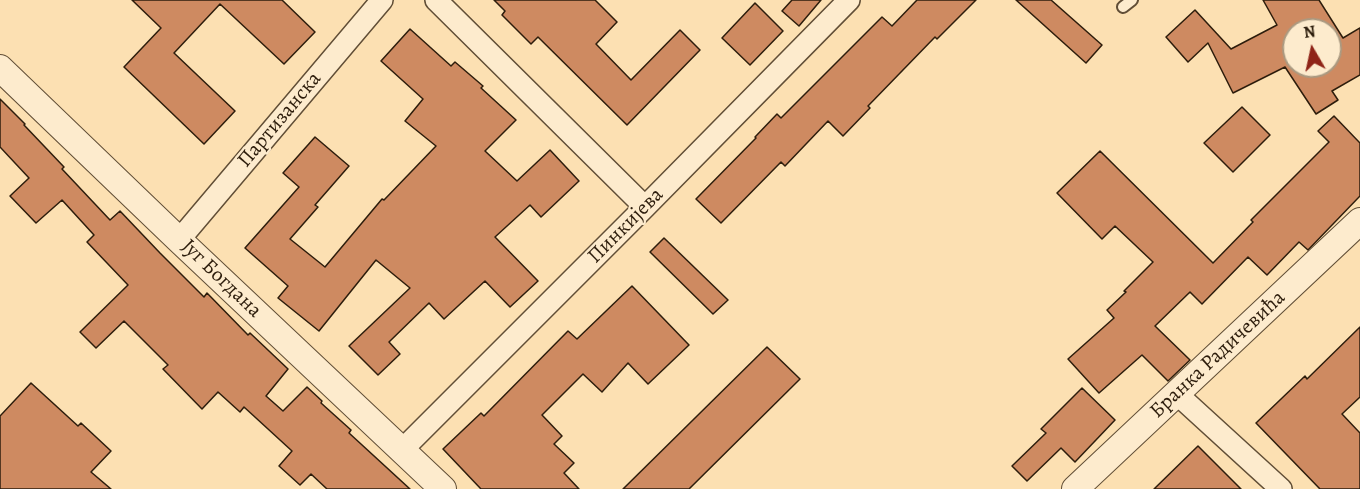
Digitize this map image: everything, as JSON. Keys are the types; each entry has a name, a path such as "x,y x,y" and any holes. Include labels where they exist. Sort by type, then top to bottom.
{"street":[{"name":"Партизанска","path":"178,240 382,0"},
{"path":"436,0 645,207"},
{"name":"Пинкијева","path":"401,451 849,0"},
{"name":"Југ Богдана","path":"0,68 178,240 443,489"},
{"name":"Бранка Радичевића","path":"1076,489 1360,221"},
{"path":"1177,394 1281,489"}],"building":[{"path":"132,0 282,0 315,32 284,64 220,4 174,53 235,111 204,144 124,67 161,28"},
{"path":"494,0 595,0 617,22 596,44 631,80 680,30 700,50 627,125 538,37 531,44 502,15 505,11"},
{"path":"792,0 821,0 799,26 782,11"},
{"path":"917,0 976,0 937,39 935,37 868,106 870,108 843,136 828,121 785,166 781,162 721,223 696,199 777,114 781,118 882,17 892,26"},
{"path":"1016,0 1051,0 1102,45 1086,63"},
{"path":"1263,0 1319,0 1330,18 1282,18 1282,68 1233,93 1208,43 1188,62 1166,37 1195,10 1231,49 1277,25"},
{"path":"755,3 783,31 750,65 722,38"},
{"path":"1360,28 1360,75 1332,91 1338,100 1316,114 1292,78 1342,78 1342,36 1343,38"},
{"path":"410,29 451,66 455,62 483,86 481,88 516,120 485,151 517,181 550,150 579,181 541,217 530,205 495,237 538,281 510,307 485,281 444,319 429,303 389,342 400,354 378,375 349,346 410,288 376,260 319,331 278,298 288,286 245,248 299,187 283,173 315,137 349,166 315,205 318,207 290,239 325,267 382,199 384,200 436,146 405,121 423,99 381,61"},
{"path":"0,99 110,220 120,211 204,297 207,293 248,335 250,333 288,369 266,396 283,411 307,387 351,430 349,433 410,489 327,489 311,474 300,485 279,466 292,451 244,407 240,412 218,392 202,409 163,369 168,365 124,321 96,348 80,332 128,285 87,242 94,235 62,200 36,223 10,196 29,178 0,147"},
{"path":"1242,107 1270,135 1233,172 1204,143"},
{"path":"1334,116 1360,143 1360,196 1308,250 1299,242 1267,275 1248,257 1202,304 1190,292 1155,326 1190,360 1168,381 1142,355 1099,393 1068,359 1114,318 1107,310 1153,262 1115,226 1102,239 1057,193 1100,151 1213,263 1253,222 1251,220 1329,142 1318,131"},
{"path":"664,238 728,300 713,314 650,252"},
{"path":"632,286 689,345 648,384 628,363 602,392 583,374 542,415 562,436 554,444 574,463 564,473 579,489 481,489 443,449 481,413 484,416 568,331 577,339"},
{"path":"1360,327 1360,397 1342,414 1360,433 1360,489 1320,489 1256,423 1305,376 1307,379"},
{"path":"767,347 800,379 689,489 623,489"},
{"path":"31,383 78,426 81,423 111,451 91,472 111,489 0,489 0,416"},
{"path":"1082,388 1115,420 1075,462 1061,448 1027,481 1012,466 1046,433 1041,429"},
{"path":"1198,446 1241,489 1154,489"}]}
